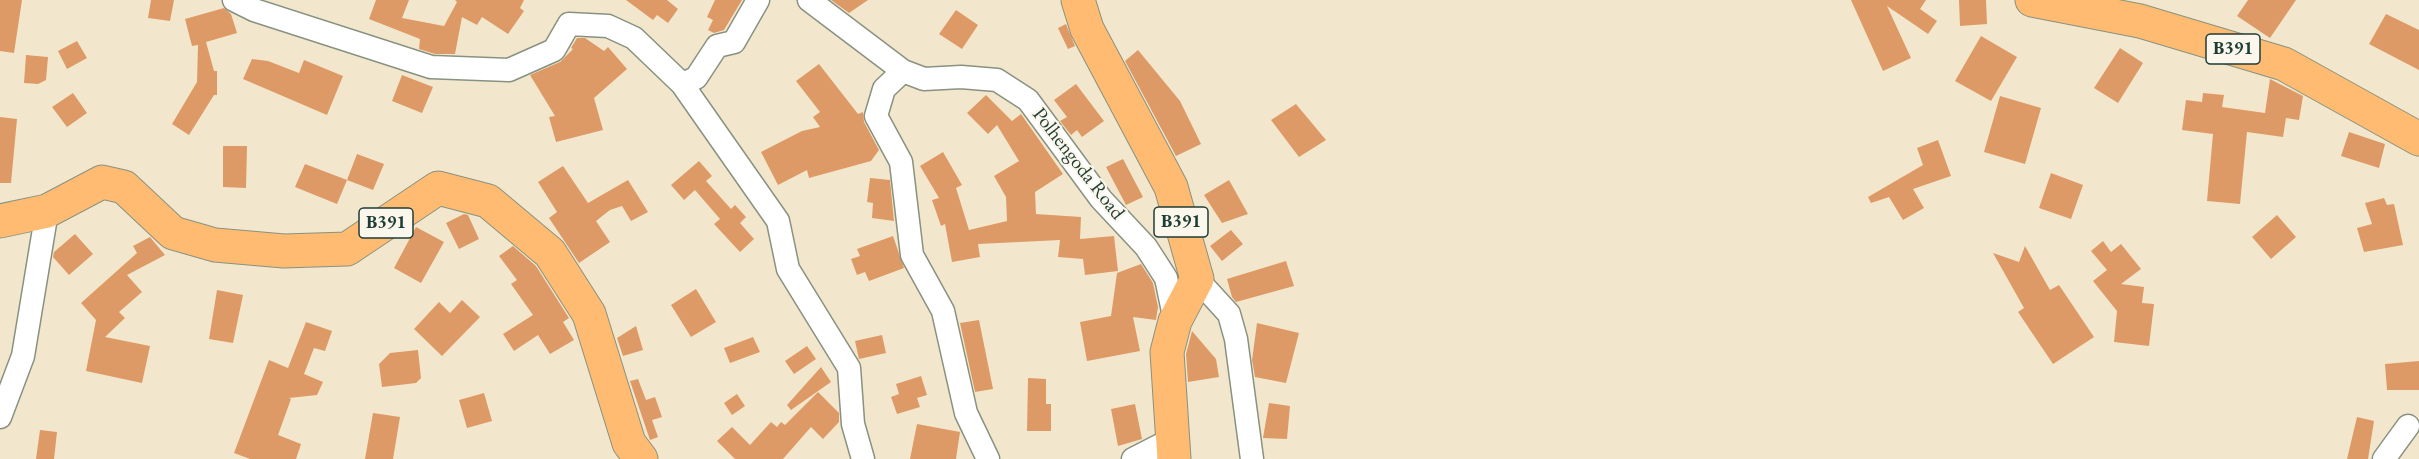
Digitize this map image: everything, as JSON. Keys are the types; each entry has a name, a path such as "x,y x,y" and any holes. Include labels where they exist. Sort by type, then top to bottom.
{"main road":[{"name":"B391","path":"2032,0 2140,21 2284,64 2419,139"},
{"name":"B391","path":"1082,15 1171,187 1197,279"},
{"name":"B391","path":"0,221 47,211 102,182 124,186 173,233 215,245 284,251 347,249 438,188 488,201 550,253 589,314 629,443 641,459"},
{"path":"1173,449 1167,352 1174,321 1197,279"}],"street":[{"path":"234,0 254,10 431,67 509,70 554,50 569,24 608,26 634,38 682,84 778,220 789,269 849,368 853,424 863,459"},
{"path":"682,84 696,78 717,46 734,42 758,0"},
{"name":"Polhengoda Road","path":"808,0 903,71 924,79 961,77 997,80 1029,100 1101,199 1146,247 1166,278 1174,321"},
{"path":"1062,0 1082,15"},
{"path":"903,71 884,89 876,116 901,162 912,255 943,311 966,413 988,459"},
{"path":"0,417 23,356 47,211"},
{"path":"1197,279 1229,314 1236,339 1252,459"},
{"path":"2384,459 2408,426"},
{"path":"1133,459 1173,449"}],"building":[{"path":"0,0 22,0 14,53 0,51"},
{"path":"151,0 174,0 170,21 148,18"},
{"path":"376,0 409,0 402,18 444,26 457,2 455,0 524,0 520,8 524,11 508,34 482,17 477,25 462,17 455,54 435,54 419,49 420,39 369,19"},
{"path":"626,0 667,0 678,9 668,23 657,15 653,20"},
{"path":"715,0 742,0 724,30 714,33 708,30 713,20 707,17"},
{"path":"831,0 868,0 849,13"},
{"path":"1851,0 1926,0 1920,9 1937,21 1928,34 1887,6 1911,58 1883,71"},
{"path":"1959,0 1986,0 1987,24 1960,26"},
{"path":"2248,0 2296,0 2270,38 2237,16"},
{"path":"224,8 231,14 237,33 206,42 214,71 217,71 217,95 214,95 189,135 172,124 197,82 198,45 192,46 185,19"},
{"path":"956,10 978,25 962,49 939,34"},
{"path":"2386,14 2419,30 2419,70 2369,44"},
{"path":"1066,24 1075,46 1068,49 1058,28"},
{"path":"1981,36 2017,57 1991,101 1955,81"},
{"path":"577,38 585,38 604,51 608,47 627,69 594,98 603,130 556,142 549,117 555,116 530,75 560,62 573,49 571,48"},
{"path":"77,41 87,58 67,69 58,51"},
{"path":"2120,48 2143,63 2118,103 2094,88"},
{"path":"1138,50 1180,101 1201,144 1176,156 1125,61"},
{"path":"26,55 48,57 46,80 38,84 24,83"},
{"path":"252,59 268,61 299,73 304,60 343,76 327,115 243,79"},
{"path":"819,64 858,114 863,112 864,122 879,150 871,161 809,178 807,170 778,185 761,152 802,131 820,127 813,117 820,112 796,81"},
{"path":"402,75 433,87 422,113 392,101"},
{"path":"2270,79 2303,96 2299,120 2286,118 2283,137 2247,132 2240,204 2207,201 2213,134 2182,130 2186,100 2202,102 2203,93 2224,95 2222,107 2265,113"},
{"path":"1076,84 1104,121 1082,137 1077,130 1071,135 1060,121 1067,117 1054,100"},
{"path":"73,93 87,113 67,127 52,107"},
{"path":"986,95 1012,121 1021,114 1063,174 1035,192 1036,214 1081,217 1080,239 1114,236 1118,271 1085,275 1083,259 1058,257 1060,240 978,244 980,257 952,262 945,224 941,226 932,200 939,198 920,166 943,152 962,185 956,188 969,230 1007,221 1006,197 994,176 1019,161 997,125 988,134 967,113"},
{"path":"2000,96 2041,108 2025,164 1984,152"},
{"path":"1296,104 1326,140 1299,157 1271,120"},
{"path":"0,117 17,119 11,183 0,183"},
{"path":"2349,132 2385,144 2379,168 2341,156"},
{"path":"1938,140 1951,176 1913,189 1924,208 1903,220 1889,197 1871,203 1868,197 1923,165 1917,148"},
{"path":"223,146 247,146 246,188 223,187"},
{"path":"357,154 384,164 373,190 347,180"},
{"path":"1123,159 1143,197 1126,205 1106,167"},
{"path":"699,161 712,176 706,181 731,209 735,205 746,217 740,223 754,239 740,252 714,224 720,219 695,190 684,200 671,185"},
{"path":"305,164 347,180 337,204 295,187"},
{"path":"563,166 588,203 628,180 648,212 631,221 622,206 610,210 596,221 610,242 579,263 549,218 557,212 538,182"},
{"path":"2051,173 2083,185 2071,219 2039,208"},
{"path":"870,178 890,180 894,221 872,218 873,203 867,202"},
{"path":"1229,180 1248,214 1222,223 1204,195"},
{"path":"2384,198 2387,205 2394,204 2403,245 2364,252 2357,228 2372,224 2365,203"},
{"path":"464,214 468,215 479,239 459,249 446,223"},
{"path":"2277,215 2296,237 2271,259 2252,237"},
{"path":"416,227 444,242 421,283 394,268"},
{"path":"1231,230 1243,244 1222,261 1210,246"},
{"path":"75,234 93,254 69,275 53,257 54,252"},
{"path":"893,236 904,268 869,281 865,272 857,275 851,259 860,256 857,249"},
{"path":"150,237 165,255 127,275 142,292 119,312 125,318 105,337 150,346 142,383 86,371 96,320 81,303 137,253 133,246"},
{"path":"2103,241 2111,252 2121,244 2141,269 2121,284 2144,287 2142,303 2154,304 2149,346 2114,342 2117,311 2093,281 2107,270 2091,251"},
{"path":"513,246 536,266 569,318 563,322 574,340 550,354 538,335 514,351 503,334 533,315 511,284 517,280 499,256"},
{"path":"2025,246 2050,290 2059,285 2094,337 2053,364 2018,312 2024,308 1993,253 2019,262"},
{"path":"1286,261 1294,286 1236,302 1232,297 1227,279"},
{"path":"1141,264 1153,283 1158,307 1156,320 1133,317 1140,351 1087,361 1080,322 1111,316 1117,273"},
{"path":"696,289 716,322 691,337 671,305"},
{"path":"217,290 243,295 233,343 209,339"},
{"path":"462,300 480,317 442,356 414,329 439,302 450,313"},
{"path":"979,320 993,389 975,392 960,323"},
{"path":"306,322 332,331 325,351 314,348 304,374 323,382 317,395 289,398 291,399 278,435 301,444 296,459 250,459 234,453 269,360 288,368"},
{"path":"1257,323 1299,333 1286,383 1255,377 1252,360"},
{"path":"636,326 643,350 623,356 617,338"},
{"path":"1192,331 1216,359 1219,377 1188,382 1186,354"},
{"path":"882,335 886,353 859,359 855,341"},
{"path":"753,337 760,352 730,363 724,348"},
{"path":"807,346 816,359 794,374 785,361"},
{"path":"418,350 421,378 416,383 382,387 379,364 390,353"},
{"path":"2419,361 2419,390 2387,390 2385,364"},
{"path":"821,367 831,382 791,410 787,405"},
{"path":"921,376 927,395 917,398 920,407 897,414 891,397 899,394 896,384"},
{"path":"1028,378 1046,379 1046,404 1051,404 1051,431 1027,431"},
{"path":"638,379 646,400 655,397 662,417 652,420 658,437 650,440 630,381"},
{"path":"818,392 839,413 839,422 823,439 811,427 783,459 735,459 717,441 732,427 750,445 771,422 777,427 781,422 785,425"},
{"path":"484,393 492,421 467,428 459,400"},
{"path":"737,394 745,406 732,415 724,403"},
{"path":"1269,403 1290,406 1287,439 1263,438"},
{"path":"1135,404 1142,439 1118,446 1111,409"},
{"path":"373,413 400,417 393,459 365,459"},
{"path":"2357,417 2374,421 2368,459 2347,459"},
{"path":"917,424 960,432 956,459 910,459"},
{"path":"40,430 57,432 54,459 36,459"}]}
